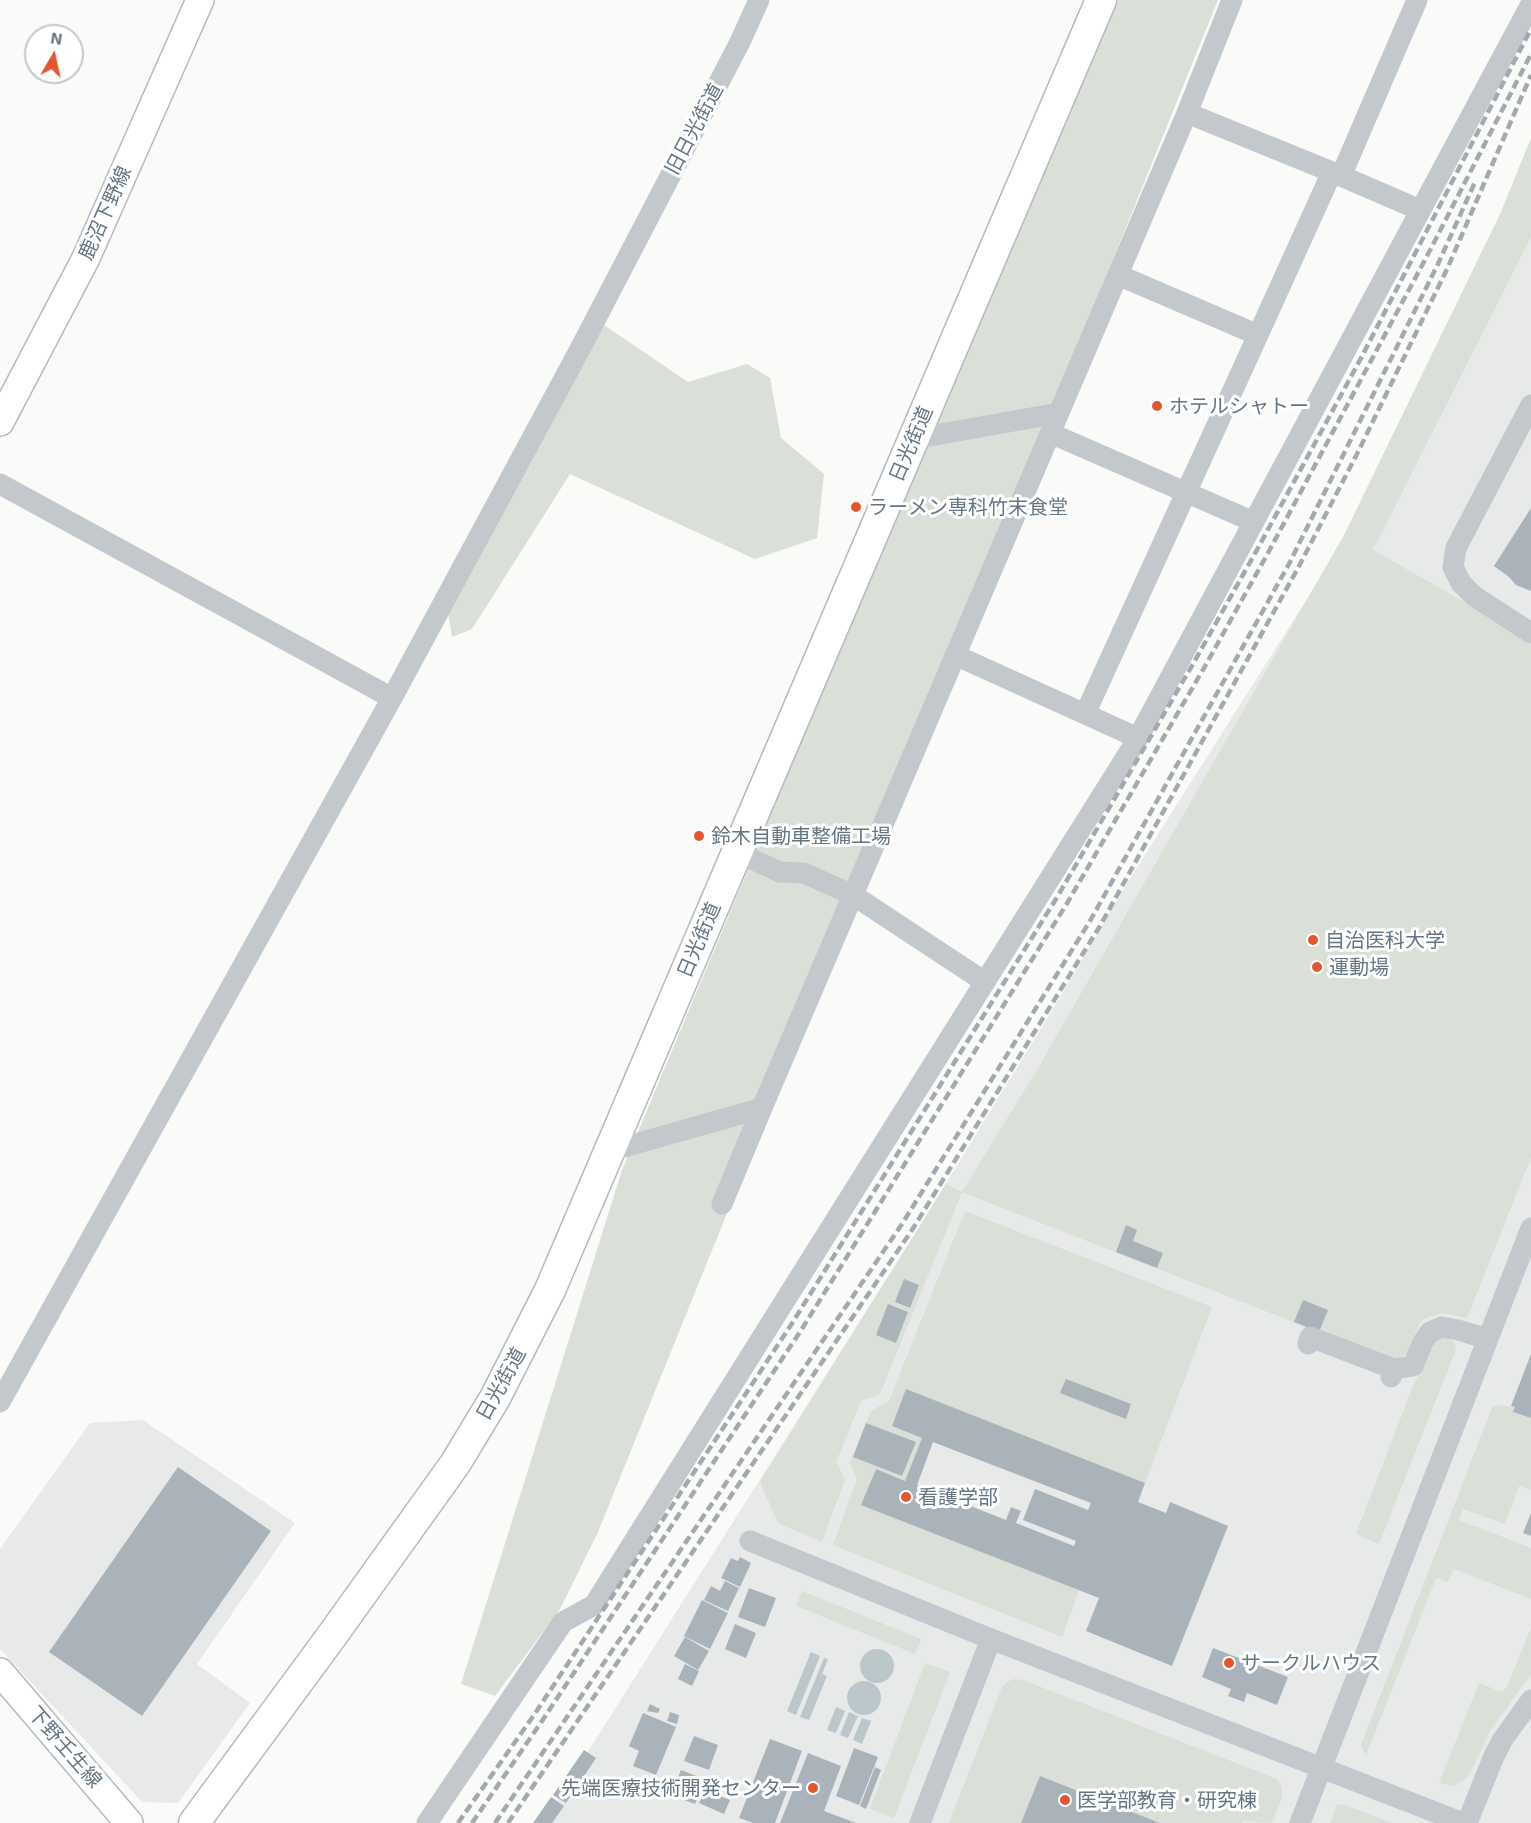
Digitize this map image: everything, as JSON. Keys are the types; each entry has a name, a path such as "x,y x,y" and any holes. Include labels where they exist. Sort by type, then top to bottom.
{"highway":[{"name":"日光街道","path":"194,1823 454,1464 495,1398 550,1290 1101,0"}],"main road":[{"name":"鹿沼下野線","path":"0,422 86,258 200,0"},
{"name":"下野壬生線","path":"0,1672 129,1823"}],"street":[{"name":"旧日光街道","path":"0,1402 392,698 579,351 740,42 759,0"},
{"path":"722,1204 1187,113 1232,0"},
{"path":"1086,714 1258,335 1417,0"},
{"path":"427,1823 563,1622 594,1605 1138,738 1531,3"},
{"path":"1187,113 1420,210"},
{"path":"1118,275 1258,335"},
{"path":"1531,405 1456,548 1454,567 1461,583 1474,596 1531,633"},
{"path":"913,439 1059,413"},
{"path":"1050,433 1254,522"},
{"path":"0,484 392,698"},
{"path":"956,655 1138,738"},
{"path":"736,852 780,872 804,873 853,895 985,982"},
{"path":"610,1151 762,1108"},
{"path":"1300,1823 1531,1228"},
{"path":"1308,1344 1310,1337 1392,1373 1413,1366 1426,1337 1430,1332 1442,1327 1458,1329 1488,1339"},
{"path":"750,1541 992,1640 1465,1823 1503,1739 1531,1700"},
{"path":"920,1823 992,1640"}],"shaded area":[{"path":"1112,0 1218,0 598,1532 560,1609 495,1696 461,1684 622,1170"},
{"name":"自治医科大学","path":"1531,138 1531,1823 543,1823 916,1232 1129,880 1410,436"},
{"name":"運動場","path":"1531,138 1531,237 1373,550 1459,599 1531,645 1531,1157 1467,1318 1442,1313 1421,1321 1406,1355 1395,1360 962,1192 1037,1070 1344,535 1502,210"},
{"path":"604,325 688,382 747,364 770,378 781,438 824,474 817,538 755,559 570,474 472,629 452,637 447,606"},
{"path":"946,1184 962,1192 880,1394 861,1401 836,1462 845,1479 822,1542 778,1523 760,1482"},
{"path":"965,1211 1212,1307 1145,1483 906,1390 892,1426 922,1438 905,1481 876,1469 862,1505 1079,1590 1062,1637 833,1545 857,1479 850,1463 871,1411 889,1401"},
{"path":"1439,1337 1449,1337 1456,1345 1455,1352 1379,1544 1356,1534 1413,1386"},
{"path":"1497,1405 1515,1407 1514,1412 1531,1418 1531,1490 1519,1486 1505,1524 1463,1509 1459,1520 1531,1548 1531,1599 1454,1569 1448,1582 1436,1578 1366,1755 1361,1745 1492,1408"},
{"path":"143,1420 295,1523 197,1664 250,1703 178,1803 142,1802 0,1649 0,1549 90,1423"},
{"path":"802,1591 921,1639 915,1654 796,1606"},
{"path":"1531,1628 1531,1674 1490,1731 1469,1775 1462,1782 1452,1786 1439,1783 1479,1683 1502,1692 1507,1687"},
{"path":"877,1649 889,1654 894,1666 889,1678 877,1683 865,1678 860,1666 865,1654"},
{"path":"811,1652 820,1656 796,1715 787,1711"},
{"path":"824,1658 828,1659 822,1674 827,1676 809,1720 800,1717"},
{"path":"925,1663 950,1672 894,1818 870,1809"},
{"path":"1014,1679 1023,1680 1277,1779 1282,1787 1282,1797 1272,1823 1243,1821 1242,1823 1160,1823 1040,1776 1021,1823 949,1823 1002,1687"},
{"path":"864,1681 876,1686 881,1698 876,1710 864,1715 852,1710 847,1698 852,1686"},
{"path":"836,1707 845,1711 836,1733 827,1730"},
{"path":"849,1712 858,1716 848,1738 840,1735"},
{"path":"862,1718 871,1721 862,1744 853,1740"},
{"path":"1342,1804 1392,1823 1330,1823 1337,1805"}],"building":[{"path":"1531,508 1531,591 1516,585 1494,566"},
{"path":"1126,1225 1137,1230 1133,1241 1163,1253 1157,1268 1116,1252"},
{"path":"904,1279 919,1285 910,1308 895,1302"},
{"path":"1303,1300 1328,1310 1319,1332 1294,1322"},
{"path":"888,1304 908,1312 896,1343 876,1335"},
{"path":"1531,1354 1531,1418 1513,1412 1515,1407 1511,1406"},
{"path":"1066,1379 1131,1404 1126,1419 1060,1393"},
{"path":"906,1389 1145,1483 1138,1502 1166,1513 1170,1502 1228,1526 1172,1666 1086,1631 1099,1598 861,1505 876,1469 905,1481 922,1438 892,1426","holes":["933,1442 1091,1503 1088,1510 1035,1489 1023,1520 1076,1541 1074,1546 1016,1523 1021,1511 1011,1507 1006,1520 917,1485"]},
{"path":"866,1423 916,1442 902,1476 853,1457"},
{"path":"178,1467 271,1531 142,1716 49,1652"},
{"path":"1531,1513 1531,1536 1523,1533"},
{"path":"740,1557 751,1563 740,1587 721,1578 731,1558 738,1561"},
{"path":"725,1581 739,1588 728,1611 704,1600 711,1586 720,1591"},
{"path":"749,1588 776,1598 765,1627 738,1617"},
{"path":"702,1600 728,1613 710,1649 684,1636"},
{"path":"735,1624 756,1633 746,1658 725,1649"},
{"path":"685,1637 709,1651 698,1670 674,1656"},
{"name":"サークルハウス","path":"1213,1648 1288,1677 1277,1705 1247,1693 1244,1702 1228,1696 1231,1689 1202,1677"},
{"path":"685,1664 699,1671 692,1686 678,1679"},
{"path":"650,1704 660,1709 658,1713 647,1711"},
{"path":"670,1712 679,1715 677,1724 667,1721"},
{"path":"643,1713 676,1727 656,1775 633,1766 639,1751 629,1746"},
{"path":"694,1736 718,1745 709,1770 684,1761"},
{"path":"770,1739 802,1751 775,1823 753,1823 739,1818"},
{"path":"854,1748 878,1757 859,1805 836,1796"},
{"path":"584,1750 596,1758 566,1803 553,1795"},
{"name":"先端医療技術開発センター","path":"808,1753 841,1766 824,1811 856,1823 780,1823"},
{"path":"875,1767 881,1770 866,1809 860,1806"},
{"path":"681,1770 704,1779 695,1804 671,1795"},
{"name":"医学部教育・研究棟","path":"1040,1776 1160,1823 1021,1823"},
{"path":"705,1790 730,1800 724,1814 699,1803"},
{"path":"551,1797 564,1806 552,1823 533,1823"}],"railway":[{"path":"458,1823 534,1715 791,1325 1056,899 1258,548 1360,360 1531,29"},
{"path":"472,1823 800,1332 1066,905 1268,553 1426,258 1531,54"},
{"path":"508,1823 912,1230 1100,926 1298,568 1357,454 1448,267 1531,75"},
{"path":"495,1823 902,1224 1090,921 1289,564 1438,264 1475,182"}],"place":[{"name":"ホテルシャトー","path":"1157,406"},
{"name":"ラーメン専科竹末食堂","path":"856,507"},
{"name":"鈴木自動車整備工場","path":"699,836"},
{"name":"自治医科大学","path":"1313,940"},
{"name":"運動場","path":"1317,967"},
{"name":"看護学部","path":"906,1497"},
{"name":"サークルハウス","path":"1229,1663"},
{"name":"先端医療技術開発センター","path":"813,1788"},
{"name":"医学部教育・研究棟","path":"1065,1800"}]}
